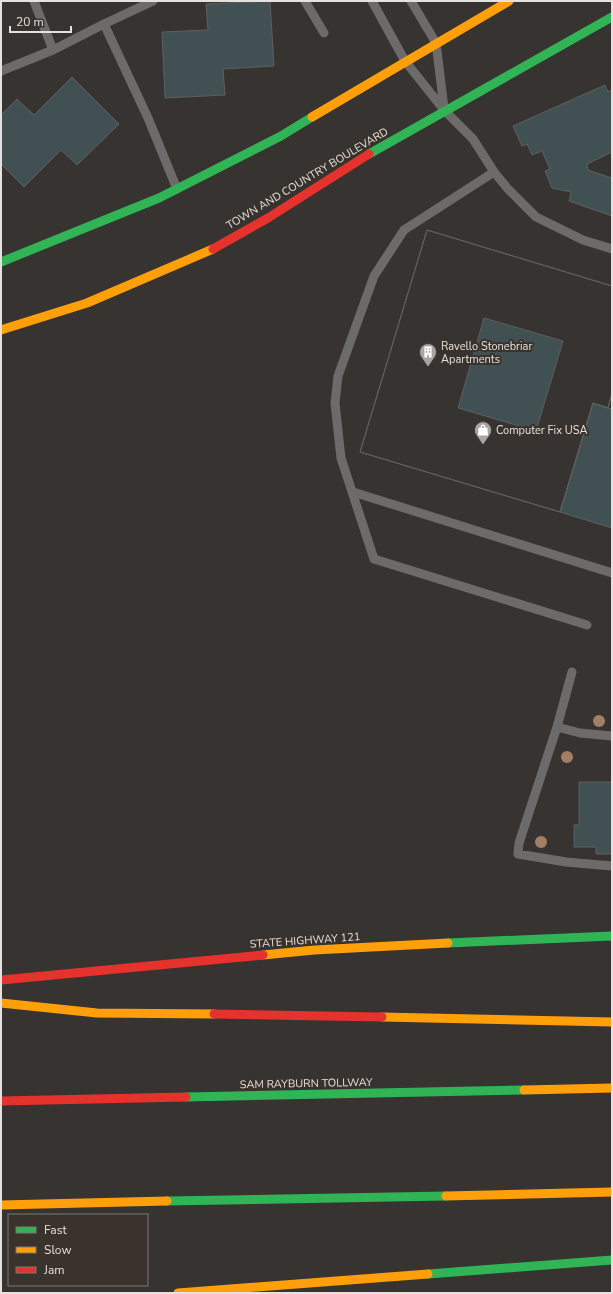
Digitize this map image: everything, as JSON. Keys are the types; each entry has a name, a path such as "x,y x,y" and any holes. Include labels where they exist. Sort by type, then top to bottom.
{"main road":[{"path":"1,262 45,246 178,189 281,136 405,61 509,1"},
{"name":"TOWN AND COUNTRY BOULEVARD","path":"1,330 87,303 210,251 268,218 356,161 444,110 612,17"},
{"name":"STATE HIGHWAY 121","path":"1,980 314,950 561,937 612,936"},
{"path":"1,1003 97,1013 311,1015 612,1022"},
{"name":"SAM RAYBURN TOLLWAY","path":"1,1101 612,1088"},
{"path":"1,1205 612,1192"},
{"path":"178,1293 612,1260"}],"lane":[{"path":"34,1 53,50"},
{"path":"1,71 53,50 153,1"},
{"path":"305,1 324,33"},
{"path":"372,1 405,61 444,110 473,139 494,172 536,217 584,240 612,249"},
{"path":"411,1 436,43 444,110"},
{"path":"104,24 148,118 178,189"},
{"path":"494,172 404,230 374,276 359,313 338,376 335,403 341,458 374,559 587,625"},
{"path":"353,492 612,573"},
{"path":"572,672 557,727 519,843 518,854 566,862 612,866"},
{"path":"557,727 580,733 612,736"}],"building":[{"path":"270,1 274,66 223,69 225,95 165,98 162,32 208,30 206,4"},
{"path":"72,77 119,124 77,165 61,150 24,187 1,164 1,115 17,99 34,115"},
{"path":"605,85 608,92 612,90 612,152 587,164 588,170 612,178 612,216 569,201 571,192 552,188 545,171 550,169 542,151 532,155 527,144 522,146 513,126"},
{"name":"Ravello Stonebriar Apartments","path":"427,230 612,286 612,393 608,408 593,403 560,512 360,452","holes":["484,318 563,341 536,431 458,408"]},
{"name":"Ravello Stonebriar Apartments","path":"427,230 612,286 612,393 608,408 593,403 560,512 360,452"},
{"path":"593,403 612,409 612,528 560,512"},
{"path":"579,782 612,782 612,854 596,854 596,847 574,847 574,825 579,825"}],"traffic: fast":[{"path":"369,154 612,17"},
{"path":"1,262 159,198 281,136 312,117"},
{"path":"448,943 612,936"},
{"path":"186,1097 524,1090"},
{"path":"167,1201 446,1196"},
{"path":"428,1274 612,1260"}],"traffic: slow":[{"path":"312,117 509,1"},
{"path":"1,330 87,303 213,249"},
{"path":"263,955 314,950 448,943"},
{"path":"1,1003 97,1013 214,1014"},
{"path":"382,1017 612,1022"},
{"path":"524,1090 612,1088"},
{"path":"446,1196 612,1192"},
{"path":"1,1205 167,1201"},
{"path":"178,1293 428,1274"}],"traffic: jam":[{"path":"213,249 268,218 369,154"},
{"path":"1,980 263,955"},
{"path":"214,1014 382,1017"},
{"path":"1,1101 186,1097"}],"place":[{"name":"Ravello Stonebriar Apartments","path":"428,367"},
{"name":"Computer Fix USA","path":"483,445"}]}
